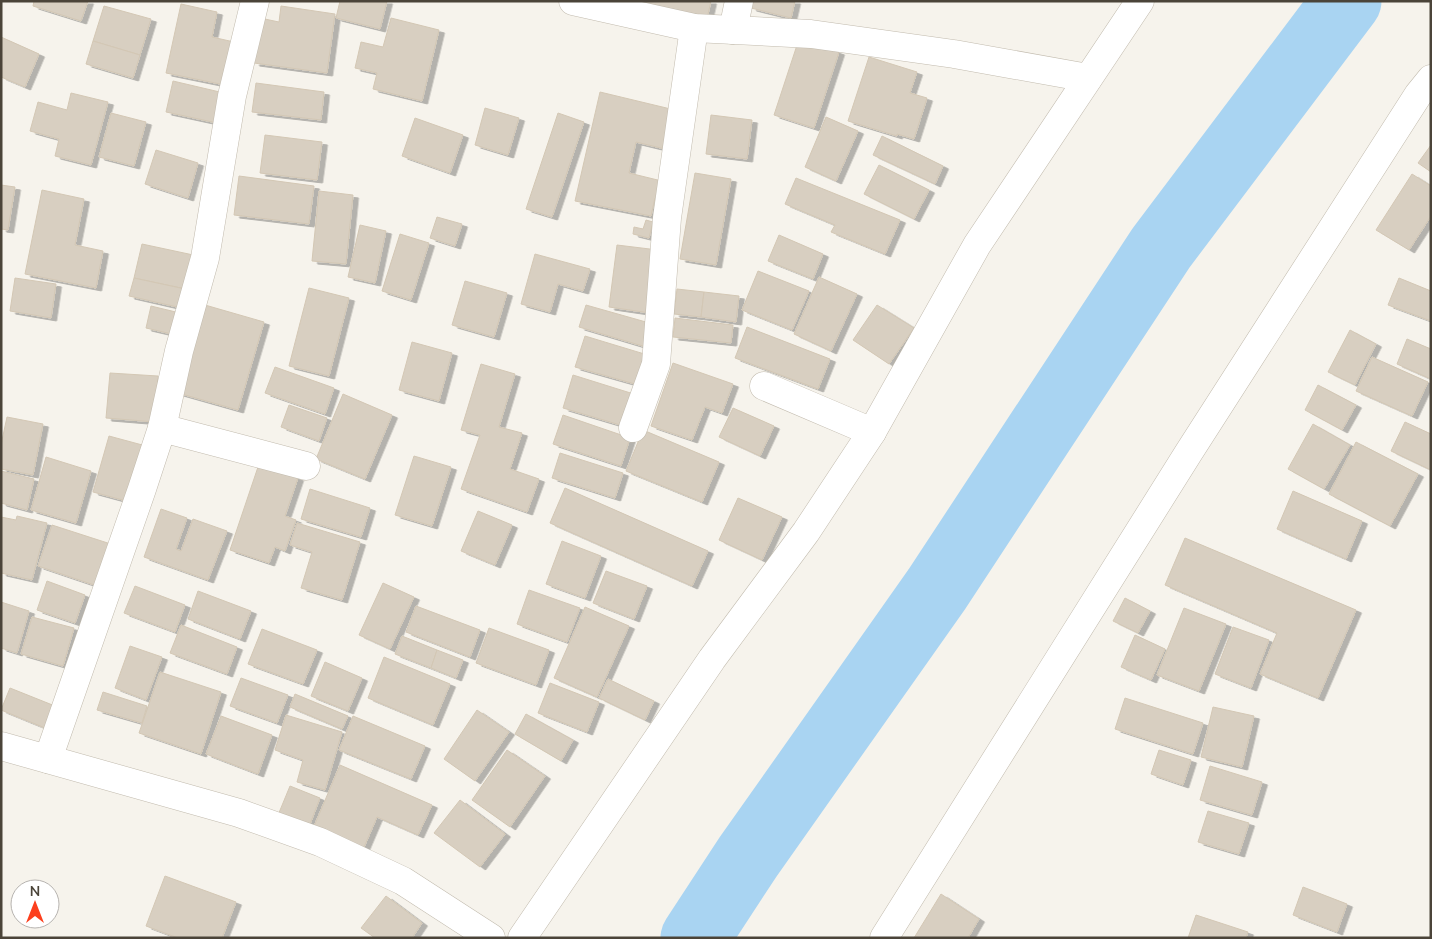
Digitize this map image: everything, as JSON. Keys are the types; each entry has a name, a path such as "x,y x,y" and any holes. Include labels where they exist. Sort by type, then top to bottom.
{"street":[{"path":"48,759 162,428 205,258 232,96 255,1"},
{"path":"574,1 694,28 811,34 954,54 1088,78"},
{"path":"733,30 739,1"},
{"path":"522,938 712,659 806,532 872,432 977,245 1140,1"},
{"path":"633,428 656,364 666,218 694,28"},
{"path":"884,938 1317,250 1418,94 1431,79"},
{"path":"764,386 872,432"},
{"path":"162,428 306,466"},
{"path":"1,746 239,813 320,842 403,881 491,938"}],"building":[{"path":"34,1 88,1 81,21 33,6"},
{"path":"340,1 387,1 380,29 336,18"},
{"path":"642,1 711,1 706,23 640,9"},
{"path":"753,1 795,1 791,18 751,8"},
{"path":"181,4 217,12 212,37 234,42 225,85 166,73"},
{"path":"104,6 151,19 140,55 93,41"},
{"path":"281,6 335,14 327,73 254,63 260,18 279,22"},
{"path":"391,18 439,30 422,101 373,89 377,73 355,68 361,42 383,47"},
{"path":"1,37 39,54 25,87 1,77"},
{"path":"799,39 839,52 814,128 774,115"},
{"path":"93,41 140,55 133,78 86,64"},
{"path":"869,57 917,72 910,93 927,98 914,139 897,134 897,136 848,121"},
{"path":"173,81 224,93 217,123 166,112"},
{"path":"256,83 324,92 321,120 252,112"},
{"path":"600,92 679,111 669,150 636,142 629,173 670,183 655,198 651,216 575,201"},
{"path":"71,93 108,102 91,165 55,156 59,139 30,131 38,102 67,110"},
{"path":"485,108 519,118 508,155 475,145"},
{"path":"111,113 146,122 134,166 99,157"},
{"path":"558,113 584,122 552,217 526,209"},
{"path":"711,115 752,120 747,159 706,154"},
{"path":"826,117 858,131 836,181 805,167"},
{"path":"415,118 463,135 450,173 402,156"},
{"path":"265,135 322,142 317,180 260,173"},
{"path":"882,136 943,166 935,184 873,155"},
{"path":"1431,145 1431,172 1418,163"},
{"path":"156,150 198,163 188,198 145,184"},
{"path":"879,165 929,190 914,219 864,194"},
{"path":"695,173 731,179 716,265 680,259"},
{"path":"1412,174 1431,186 1431,216 1409,250 1376,230"},
{"path":"239,176 314,186 309,224 234,215"},
{"path":"796,178 900,220 885,254 831,232 835,225 785,204"},
{"path":"1,185 15,187 8,230 1,229"},
{"path":"42,190 84,199 75,245 103,251 96,288 25,274"},
{"path":"319,191 353,195 346,264 312,261"},
{"path":"437,217 462,224 455,246 430,238"},
{"path":"646,220 653,222 649,238 633,234 634,227 643,229"},
{"path":"360,225 386,231 375,283 348,277"},
{"path":"400,234 429,243 411,300 382,291"},
{"path":"779,235 823,254 813,279 768,261"},
{"path":"142,244 198,256 190,290 134,278"},
{"path":"617,245 658,250 650,313 609,307"},
{"path":"535,254 590,269 583,291 558,284 550,312 521,304"},
{"path":"758,271 809,291 792,330 742,310"},
{"path":"819,277 857,294 831,351 794,334"},
{"path":"15,278 56,284 51,318 10,311"},
{"path":"134,278 190,290 186,309 129,296"},
{"path":"1399,278 1431,291 1431,321 1388,305"},
{"path":"465,281 507,293 494,337 452,325"},
{"path":"309,288 349,298 329,376 289,366"},
{"path":"677,289 704,292 701,317 674,314"},
{"path":"704,292 739,296 736,322 701,317"},
{"path":"205,305 264,322 238,410 178,393"},
{"path":"586,305 653,324 646,347 579,327"},
{"path":"877,305 914,328 889,364 853,340"},
{"path":"151,306 180,313 176,335 146,328"},
{"path":"675,318 733,325 731,343 673,337"},
{"path":"747,327 830,359 818,389 735,358"},
{"path":"1350,330 1376,344 1355,385 1328,372"},
{"path":"585,336 651,356 642,386 575,367"},
{"path":"1407,339 1431,349 1431,379 1397,364"},
{"path":"412,342 452,353 439,401 399,390"},
{"path":"1372,357 1428,382 1412,416 1356,391"},
{"path":"673,363 733,384 722,413 705,407 692,440 651,426"},
{"path":"481,364 515,374 499,427 522,433 510,469 539,479 527,512 461,489 480,435 461,430"},
{"path":"275,367 334,388 325,414 265,393"},
{"path":"110,373 158,376 155,422 106,418"},
{"path":"573,375 637,395 627,427 563,408"},
{"path":"1318,385 1356,405 1342,430 1305,410"},
{"path":"343,394 392,415 365,479 316,459"},
{"path":"289,405 327,418 319,441 281,427"},
{"path":"733,408 774,426 760,456 719,437"},
{"path":"563,415 630,438 621,466 553,444"},
{"path":"7,417 43,424 33,475 1,469 1,445"},
{"path":"1405,422 1431,434 1431,470 1391,451"},
{"path":"1313,424 1350,445 1324,489 1288,469"},
{"path":"643,430 719,462 702,502 626,471"},
{"path":"109,436 146,446 130,502 93,492"},
{"path":"1356,442 1418,474 1390,526 1329,494"},
{"path":"560,453 623,473 615,498 552,478"},
{"path":"414,456 451,467 432,526 395,515"},
{"path":"46,457 91,471 76,523 31,510"},
{"path":"259,464 298,478 285,516 296,520 285,551 275,547 269,563 230,550"},
{"path":"1,471 34,479 27,510 1,503"},
{"path":"565,488 708,551 692,586 550,523"},
{"path":"310,489 370,508 361,537 301,519"},
{"path":"1293,491 1362,521 1346,559 1277,529"},
{"path":"738,498 782,517 762,560 719,540"},
{"path":"161,509 187,518 176,549 181,551 193,519 227,531 208,580 144,557"},
{"path":"478,511 512,525 495,565 461,551"},
{"path":"17,516 47,523 32,580 1,573 1,517 16,520"},
{"path":"297,523 360,542 342,600 301,588 312,552 290,545"},
{"path":"52,525 117,546 103,588 38,566"},
{"path":"1185,538 1356,610 1318,698 1260,674 1277,633 1165,585"},
{"path":"562,541 601,556 585,598 546,584"},
{"path":"606,571 647,586 634,619 593,603"},
{"path":"47,581 85,595 75,623 37,610"},
{"path":"383,583 414,597 390,649 359,635"},
{"path":"135,586 185,605 175,632 124,613"},
{"path":"529,590 580,608 567,642 517,624"},
{"path":"198,591 251,611 240,639 188,619"},
{"path":"1125,598 1150,611 1138,633 1113,621"},
{"path":"1,602 29,611 17,653 1,648"},
{"path":"416,606 480,630 470,657 406,632"},
{"path":"585,607 629,626 597,697 554,678"},
{"path":"1184,608 1226,624 1199,691 1157,675"},
{"path":"32,617 74,628 63,666 21,654"},
{"path":"181,625 237,647 227,674 170,653"},
{"path":"1233,627 1269,640 1251,688 1215,674"},
{"path":"489,628 549,650 536,685 476,663"},
{"path":"262,629 317,650 303,684 248,664"},
{"path":"1135,635 1165,649 1151,680 1121,667"},
{"path":"402,636 437,650 431,668 395,654"},
{"path":"130,646 162,657 146,700 115,688"},
{"path":"437,650 463,660 456,678 431,668"},
{"path":"384,657 450,684 433,725 368,698"},
{"path":"325,662 362,678 348,711 311,696"},
{"path":"160,672 221,692 201,754 139,733"},
{"path":"241,678 288,695 277,723 230,706"},
{"path":"608,679 654,701 645,720 599,698"},
{"path":"550,683 599,702 587,732 538,713"},
{"path":"10,688 55,706 45,728 1,710"},
{"path":"103,692 147,706 142,723 97,710"},
{"path":"295,694 348,716 342,729 290,707"},
{"path":"1125,698 1203,723 1193,754 1115,729"},
{"path":"1213,707 1254,716 1242,767 1201,757"},
{"path":"477,710 509,732 475,781 444,759"},
{"path":"526,714 573,740 561,761 515,734"},
{"path":"286,715 342,732 325,790 297,782 303,760 275,750"},
{"path":"221,716 272,735 258,774 206,754"},
{"path":"353,716 425,746 411,779 339,750"},
{"path":"507,750 545,776 510,827 472,800"},
{"path":"1159,750 1191,760 1183,785 1151,774"},
{"path":"340,765 432,805 418,835 377,817 362,852 312,831"},
{"path":"1210,766 1262,782 1252,815 1200,800"},
{"path":"290,786 320,798 307,832 276,820"},
{"path":"460,800 505,834 480,867 434,833"},
{"path":"1208,811 1249,823 1239,854 1198,842"},
{"path":"165,876 236,902 222,938 178,938 146,926"},
{"path":"1303,887 1347,904 1337,932 1293,915"},
{"path":"941,894 979,919 968,938 914,938"},
{"path":"386,896 422,923 412,938 375,938 361,928"},
{"path":"1196,915 1248,932 1246,938 1188,938"}],"waterway":[{"path":"695,938 748,857 937,589 1161,248 1347,1"}]}
